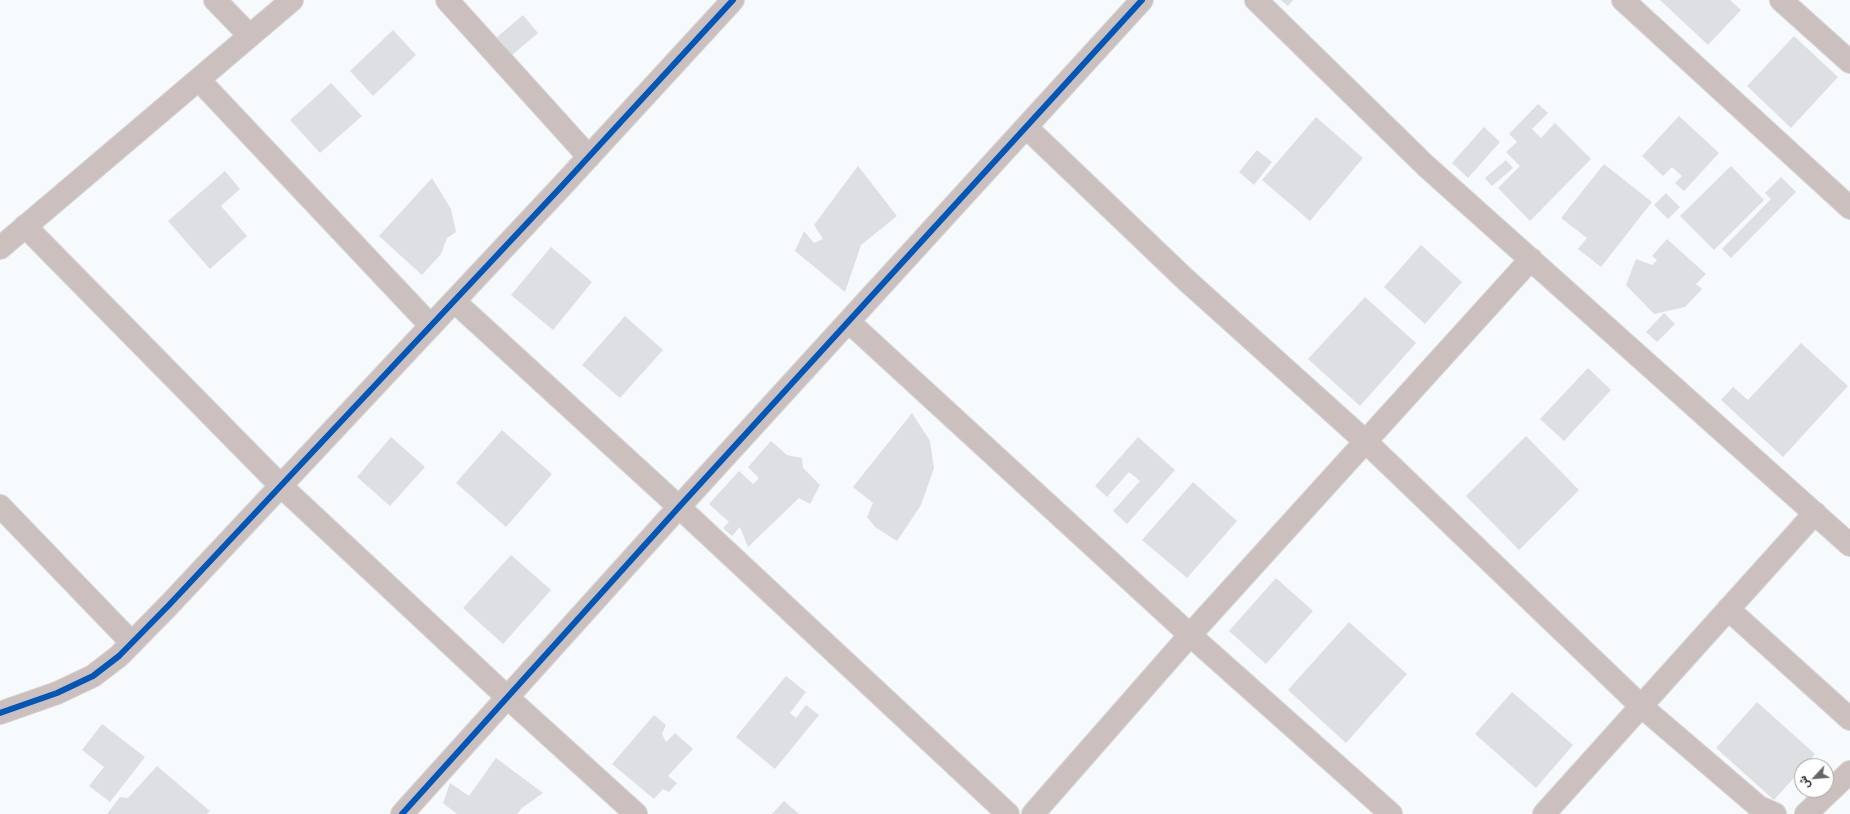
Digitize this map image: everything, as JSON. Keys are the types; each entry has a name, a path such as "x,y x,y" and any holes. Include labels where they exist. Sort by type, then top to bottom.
{"street":[{"path":"215,0 250,36"},
{"path":"0,248 292,0"},
{"path":"447,0 589,157"},
{"path":"0,713 57,693 93,676 120,656 454,302 733,0"},
{"path":"402,814 1142,0"},
{"path":"1256,0 1426,166 1850,545"},
{"path":"1623,0 1850,208"},
{"path":"1781,0 1850,62"},
{"path":"199,80 431,326"},
{"path":"1026,127 1185,279 1365,442 1641,706 1759,807 1775,814"},
{"path":"25,226 281,486 507,697 636,814"},
{"path":"1033,814 1190,635 1531,259"},
{"path":"454,302 680,507 1008,814"},
{"path":"849,322 1190,635 1391,814"},
{"path":"0,506 132,643"},
{"path":"1544,814 1815,513"},
{"path":"1728,609 1850,719"},
{"path":"1806,814 1850,772"}],"building":[{"path":"1281,0 1293,0 1288,6"},
{"path":"1660,0 1730,0 1741,10 1708,45"},
{"path":"523,15 538,33 512,55 497,37"},
{"path":"393,30 416,55 373,96 350,71"},
{"path":"1794,36 1838,77 1791,128 1747,86"},
{"path":"331,83 362,116 320,153 290,120"},
{"path":"1538,104 1548,113 1532,129 1541,138 1555,123 1591,159 1530,221 1498,188 1520,166 1506,152 1517,142 1509,134"},
{"path":"1679,116 1719,153 1684,191 1675,183 1682,176 1672,167 1663,176 1642,156"},
{"path":"1316,117 1363,158 1310,221 1262,180"},
{"path":"1484,127 1500,142 1468,178 1452,163"},
{"path":"1257,150 1272,162 1254,185 1239,172"},
{"path":"1506,160 1513,168 1492,186 1485,178"},
{"path":"1604,164 1652,202 1601,267 1578,249 1587,238 1561,218"},
{"path":"858,166 897,216 861,245 845,292 795,251 804,231 814,243 823,239 814,225"},
{"path":"1731,166 1764,200 1714,250 1680,216"},
{"path":"225,171 240,189 221,206 247,236 210,269 168,221"},
{"path":"1781,177 1796,192 1731,258 1722,249 1771,199 1765,193"},
{"path":"432,178 451,209 456,232 447,238 441,254 422,275 379,236"},
{"path":"1666,193 1680,207 1668,219 1654,205"},
{"path":"1667,239 1706,274 1696,284 1702,289 1685,307 1654,314 1626,285 1636,259 1652,265 1657,260 1652,256"},
{"path":"1421,245 1462,282 1425,324 1384,287"},
{"path":"551,247 592,282 553,330 511,295"},
{"path":"1365,297 1416,343 1360,406 1308,359"},
{"path":"1664,313 1675,324 1657,342 1646,332"},
{"path":"625,316 663,350 620,398 582,365"},
{"path":"1801,343 1848,386 1783,457 1721,400 1733,387 1748,400"},
{"path":"1588,368 1611,390 1564,441 1540,419"},
{"path":"912,413 930,441 934,468 921,505 897,541 875,527 867,517 873,503 853,487"},
{"path":"502,430 552,474 506,527 456,483"},
{"path":"1526,436 1579,490 1519,550 1466,496"},
{"path":"391,437 425,467 390,506 357,477"},
{"path":"1138,437 1175,470 1127,524 1113,511 1140,481 1129,472 1107,497 1095,486"},
{"path":"771,441 787,455 802,458 803,468 820,485 810,504 799,498 748,547 740,527 732,536 723,528 729,522 709,504 739,471 753,484 759,478 748,467"},
{"path":"1193,482 1237,521 1187,578 1142,540"},
{"path":"511,555 551,590 503,644 463,608"},
{"path":"1276,578 1313,611 1266,664 1229,631"},
{"path":"1349,622 1407,674 1346,743 1288,690"},
{"path":"786,676 806,692 790,713 796,718 806,705 819,715 775,769 736,737"},
{"path":"1512,692 1573,745 1536,788 1475,734"},
{"path":"1757,702 1815,754 1812,758 1794,758 1794,778 1774,800 1716,748"},
{"path":"654,715 666,725 662,734 666,742 675,733 693,749 668,776 677,783 669,792 663,789 654,799 612,764"},
{"path":"102,724 145,757 110,802 89,786 104,767 82,750"},
{"path":"496,758 543,793 522,808 517,814 457,814 443,803 450,783 469,796"},
{"path":"157,766 210,811 207,814 107,814 120,797 128,798"},
{"path":"784,801 799,814 772,814"}],"cycle path":[{"path":"0,713 57,693 93,676 119,656 169,605 561,187 733,0"},
{"path":"402,814 679,507 1142,0"}]}
